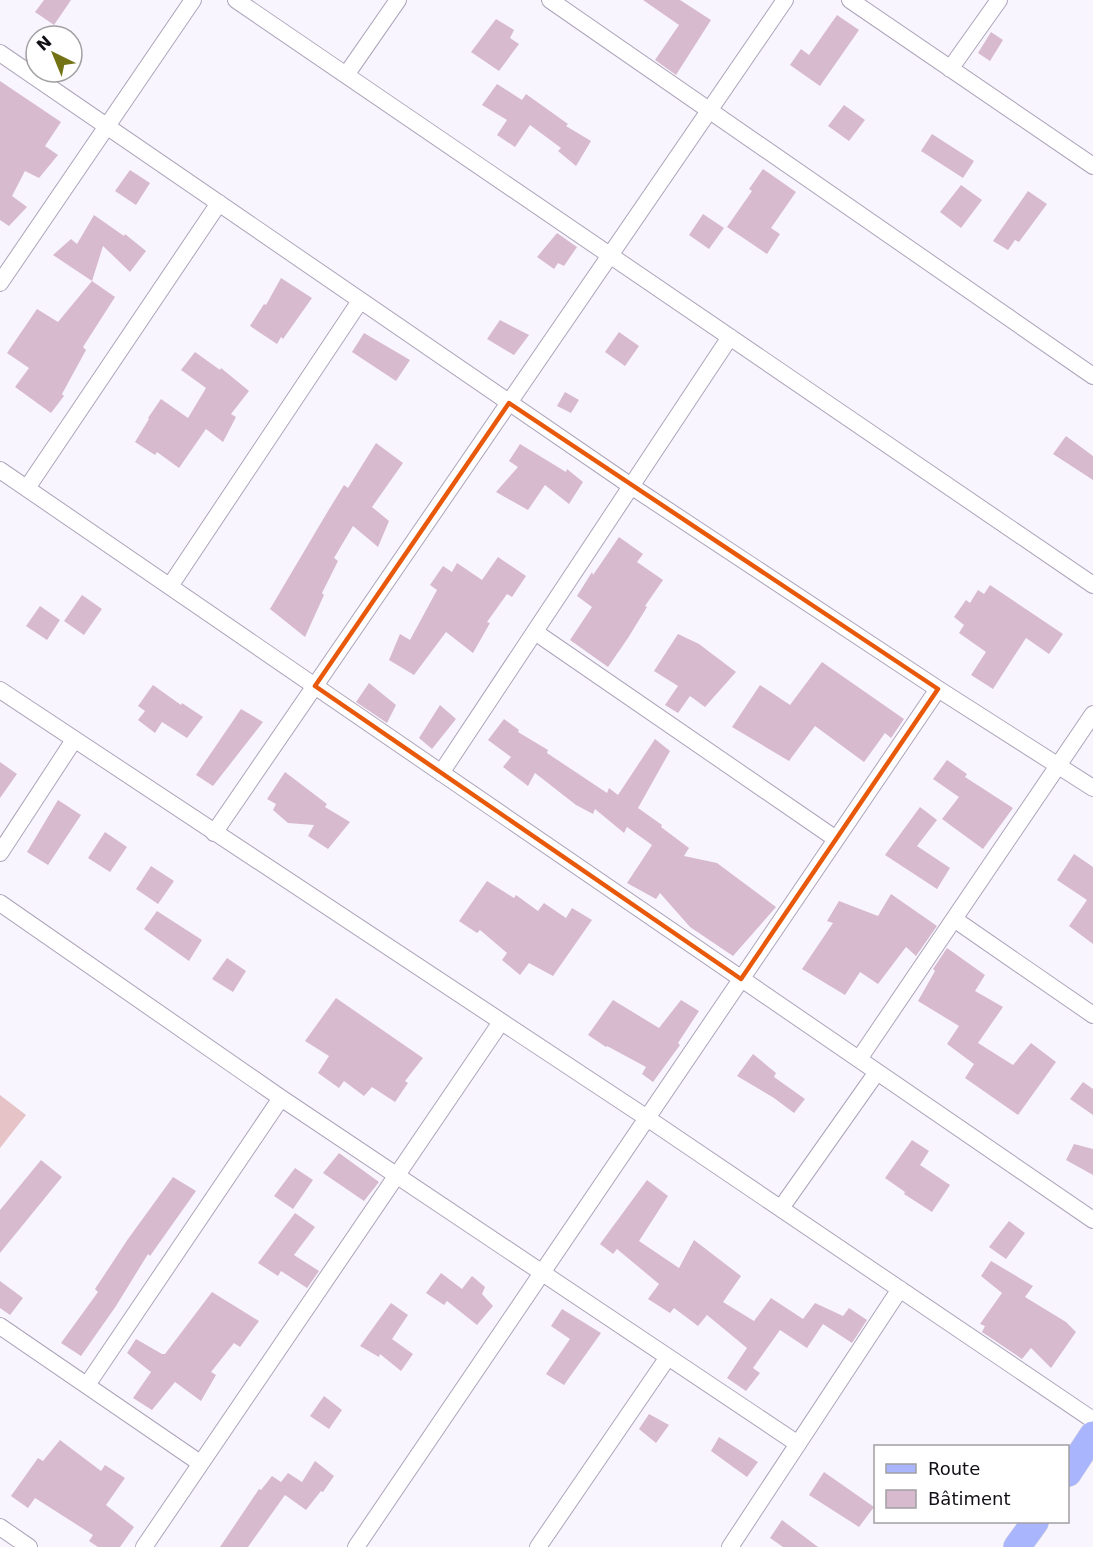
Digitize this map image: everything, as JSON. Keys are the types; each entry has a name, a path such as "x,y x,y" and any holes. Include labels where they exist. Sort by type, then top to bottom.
{"main road":[{"path":"1069,1471 1093,1435"},
{"path":"1017,1547 1034,1523"}],"street":[{"path":"0,283 192,0"},
{"path":"236,0 1093,585"},
{"path":"346,75 398,0"},
{"path":"550,0 1093,376"},
{"path":"214,833 785,0"},
{"path":"850,0 1093,166"},
{"path":"950,69 999,0"},
{"path":"0,53 631,486 938,689 1093,788"},
{"path":"27,488 219,204"},
{"path":"170,586 360,301"},
{"path":"441,773 730,337"},
{"path":"0,470 1093,1220"},
{"path":"535,632 836,839"},
{"path":"356,1547 938,689"},
{"path":"0,690 647,1118 1093,1420"},
{"path":"859,1059 1093,714"},
{"path":"0,853 74,740"},
{"path":"0,903 280,1098 798,1444"},
{"path":"954,919 1093,1015"},
{"path":"144,1547 501,1022"},
{"path":"781,1208 877,1072"},
{"path":"87,1385 280,1098"},
{"path":"730,1547 900,1288"},
{"path":"0,1326 200,1464"},
{"path":"538,1547 668,1357"},
{"path":"0,1527 29,1547"}],"highlighted area":[{"path":"509,403 938,689 741,979 315,686"}],"shaded area":[{"path":"0,1095 26,1115 0,1148"}],"building":[{"path":"44,0 71,0 55,24 35,12"},
{"path":"643,0 680,0 711,20 676,75 655,60 679,25"},
{"path":"837,15 859,30 820,86 790,65 801,49 809,55"},
{"path":"496,19 514,30 510,38 519,44 499,71 471,52"},
{"path":"991,32 1003,40 990,61 978,53"},
{"path":"0,81 61,122 45,146 58,155 39,178 25,171 12,196 27,207 9,226 0,220"},
{"path":"497,84 522,100 526,94 568,124 566,126 591,141 576,166 558,151 561,148 530,125 515,147 497,135 507,120 482,105"},
{"path":"844,105 865,120 849,141 828,126"},
{"path":"932,134 974,161 963,178 921,151"},
{"path":"763,169 796,192 771,228 780,234 767,254 727,227 752,191 749,189"},
{"path":"130,170 150,183 136,205 115,191"},
{"path":"961,185 982,200 961,228 940,212"},
{"path":"1028,191 1047,204 1019,242 1015,240 1008,250 993,241"},
{"path":"703,214 724,228 709,249 689,235"},
{"path":"94,215 124,236 125,234 146,251 130,272 103,246 92,281 53,255 71,239 77,244"},
{"path":"557,233 577,247 564,266 558,263 554,269 537,257"},
{"path":"281,278 312,298 277,344 250,326 264,304 266,305"},
{"path":"92,281 115,297 83,347 86,350 62,394 64,396 51,413 15,387 29,368 7,353 37,309 58,322"},
{"path":"500,320 529,335 514,355 487,339"},
{"path":"619,332 639,346 625,366 605,352"},
{"path":"364,333 410,360 396,381 352,352"},
{"path":"195,352 220,370 221,368 249,391 231,414 236,417 223,442 206,429 179,468 157,452 155,455 135,442 161,399 188,418 206,388 181,370"},
{"path":"565,392 579,400 571,413 557,406"},
{"path":"1066,436 1093,456 1093,480 1053,454"},
{"path":"376,443 403,463 372,507 389,521 378,547 353,526 334,558 338,561 322,593 324,595 305,637 270,609 344,485 348,488"},
{"path":"520,444 566,472 567,469 583,482 569,504 545,485 528,510 496,492 518,467 509,461"},
{"path":"619,537 643,554 637,562 663,580 608,667 570,640 592,607 577,596"},
{"path":"498,557 526,576 512,597 507,594 487,622 490,623 473,653 446,632 414,675 389,660 400,634 410,640 437,590 430,585 443,566 452,572 457,563 482,580"},
{"path":"990,585 1063,634 1049,654 1026,638 993,689 971,675 986,652 959,633 964,625 954,617 966,600 970,603 978,590 984,594"},
{"path":"82,595 102,609 84,635 64,621"},
{"path":"40,606 60,620 47,640 26,626"},
{"path":"678,634 699,644 736,672 705,707 690,696 678,713 665,705 678,686 654,671"},
{"path":"822,662 904,719 891,738 885,733 864,762 815,726 789,761 732,727 760,685 790,705"},
{"path":"369,683 396,705 387,723 356,702"},
{"path":"153,685 203,717 187,738 162,722 155,733 138,720 145,711 138,706"},
{"path":"440,705 456,719 432,749 419,738"},
{"path":"241,709 263,722 213,786 196,775"},
{"path":"504,719 519,730 518,732 548,750 547,753 607,793 609,788 618,795 655,739 670,751 638,808 689,848 684,856 717,863 776,907 733,956 690,927 660,893 656,899 627,883 652,845 627,827 624,833 595,809 593,814 576,805 535,773 528,786 503,767 511,757 488,740"},
{"path":"947,760 967,774 965,777 1013,808 983,849 942,819 959,797 933,779"},
{"path":"0,762 17,774 0,798"},
{"path":"285,772 327,804 325,807 350,822 328,849 308,836 314,825 288,823 273,810 276,804 267,799"},
{"path":"58,800 81,815 48,865 27,852"},
{"path":"920,807 937,820 917,846 950,868 937,889 885,855"},
{"path":"105,832 127,847 110,872 88,858"},
{"path":"1074,854 1093,867 1093,944 1069,926 1087,900 1057,880"},
{"path":"151,866 174,881 158,904 136,889"},
{"path":"487,881 514,898 516,895 538,911 544,903 566,918 572,908 592,920 553,976 529,963 520,975 502,960 507,953 480,930 477,933 459,921"},
{"path":"891,894 937,926 916,956 906,947 878,984 860,972 845,995 802,969 833,923 827,921 839,901 878,916"},
{"path":"157,911 202,940 189,961 144,929"},
{"path":"947,948 985,975 975,991 1003,1007 978,1043 1013,1065 1031,1043 1056,1062 1018,1115 965,1078 974,1064 947,1044 959,1026 918,1001 935,971 933,969"},
{"path":"227,958 246,971 233,992 212,979"},
{"path":"336,998 423,1058 405,1081 408,1083 395,1102 372,1087 364,1096 344,1081 339,1088 318,1073 329,1056 305,1041"},
{"path":"613,1000 659,1028 681,1000 699,1011 678,1043 680,1045 653,1082 642,1074 646,1067 606,1047 588,1035"},
{"path":"753,1054 776,1073 774,1077 805,1099 794,1113 737,1076"},
{"path":"1083,1082 1093,1089 1093,1115 1070,1099"},
{"path":"912,1140 929,1151 920,1165 950,1185 932,1212 904,1194 905,1192 885,1178"},
{"path":"1074,1144 1093,1149 1093,1175 1066,1160"},
{"path":"339,1153 379,1182 364,1201 323,1173"},
{"path":"41,1160 62,1177 0,1253 0,1210"},
{"path":"295,1168 313,1180 293,1209 274,1196"},
{"path":"173,1177 196,1191 150,1256 148,1254 116,1306 81,1356 61,1343 98,1292 95,1289 128,1239"},
{"path":"647,1180 668,1196 639,1241 679,1268 694,1240 741,1276 723,1302 754,1321 771,1298 803,1319 815,1303 843,1316 849,1308 867,1320 852,1343 823,1324 807,1348 780,1330 753,1368 760,1373 746,1391 727,1378 747,1348 707,1315 698,1326 674,1308 670,1313 648,1299 659,1284 617,1249 613,1254 600,1244"},
{"path":"295,1213 315,1227 294,1255 319,1271 307,1288 281,1271 278,1276 258,1263"},
{"path":"1009,1221 1025,1233 1006,1259 989,1247"},
{"path":"991,1261 1033,1286 1025,1297 1066,1322 1076,1332 1051,1368 1031,1348 1022,1359 982,1332 985,1326 980,1324 1002,1293 981,1276"},
{"path":"441,1273 462,1289 472,1276 485,1287 482,1294 493,1306 477,1325 447,1301 444,1305 426,1293"},
{"path":"0,1281 23,1298 10,1315 0,1308"},
{"path":"212,1292 259,1321 240,1347 234,1343 211,1372 216,1375 201,1401 175,1382 152,1410 133,1398 151,1372 127,1353 136,1339 165,1354"},
{"path":"391,1303 408,1315 392,1339 413,1354 401,1371 380,1354 379,1357 360,1346"},
{"path":"562,1309 601,1333 564,1385 546,1374 570,1339 551,1326"},
{"path":"324,1396 342,1410 329,1429 310,1416"},
{"path":"649,1414 669,1425 656,1443 639,1429"},
{"path":"719,1437 758,1462 747,1477 711,1451"},
{"path":"60,1440 101,1471 105,1465 125,1478 106,1505 134,1527 120,1547 98,1547 89,1541 93,1535 35,1498 28,1508 11,1496 38,1458 43,1461"},
{"path":"315,1461 334,1476 306,1510 285,1495 248,1547 220,1547 259,1489 261,1490 272,1476 281,1482 288,1473 302,1482"},
{"path":"824,1472 874,1507 859,1527 809,1495"},
{"path":"782,1520 818,1547 783,1547 770,1538"}]}
